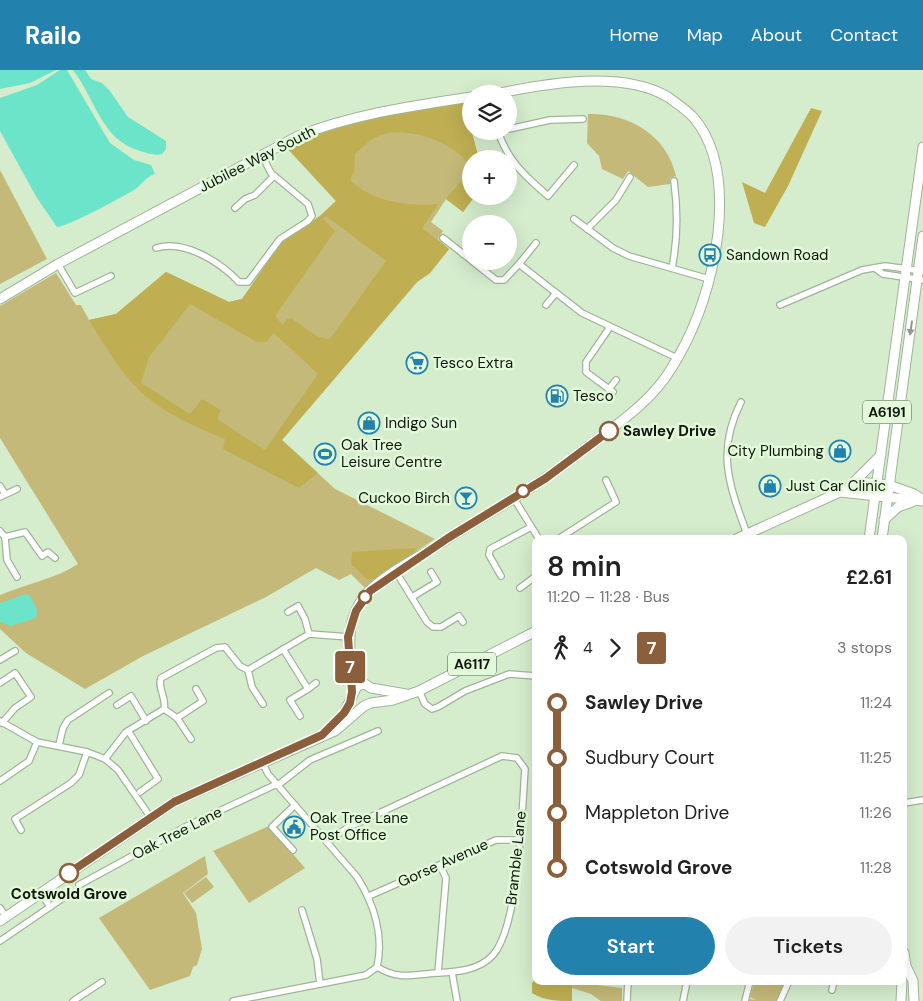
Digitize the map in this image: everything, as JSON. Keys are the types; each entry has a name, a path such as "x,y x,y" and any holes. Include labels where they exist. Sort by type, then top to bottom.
{"main road":[{"path":"351,670 374,694 367,704 354,702 352,694 348,637 351,624 362,601 370,591 396,572 546,478 620,423 643,402 671,370 698,318 716,247 721,202 713,152 694,118 662,92 637,80 614,75 551,82 517,89"},
{"name":"Jubilee Way South","path":"0,299 58,264 261,154 328,124 394,108 462,98"},
{"name":"A6191","path":"883,484 881,455 923,147"},
{"name":"A6191","path":"883,484 898,418 920,275 923,236"},
{"path":"747,534 840,492 852,484 881,455"},
{"path":"852,484 862,481 883,484 914,494 923,500"},
{"path":"874,535 883,484"},
{"path":"840,492 913,501 923,500"},
{"path":"881,496 884,521 882,535"},
{"path":"870,535 881,496"},
{"path":"884,521 898,507 913,501"},
{"name":"A6117","path":"367,704 393,700 419,691 532,634"},
{"name":"Oak Tree Lane","path":"322,735 344,713 357,686 368,686"},
{"name":"A6117","path":"368,686 406,694"},
{"name":"Oak Tree Lane","path":"3,919 174,802 322,735 335,731 367,704"},
{"path":"907,973 913,981 914,1001"},
{"path":"901,1001 902,985"}],"street":[{"path":"517,126 550,120 584,119"},
{"path":"502,140 509,158 519,171 548,196 574,165"},
{"path":"156,248 170,246 183,249 220,265 239,282 248,282 280,239 308,221 312,216 308,204 274,176 261,154"},
{"path":"235,208 245,199 255,195 274,176"},
{"path":"587,229 616,200 630,177"},
{"path":"672,268 677,246 678,212 674,181"},
{"path":"574,219 613,248 629,256 709,279"},
{"path":"443,238 462,253"},
{"path":"536,243 519,264 582,313 677,358"},
{"path":"58,264 75,293 111,276"},
{"path":"780,305 862,270 886,266 906,273 920,275"},
{"path":"876,269 883,274 906,273 920,275"},
{"path":"483,270 496,280 504,280 513,270"},
{"path":"546,305 556,293"},
{"path":"610,327 586,362 586,372 611,390 616,380"},
{"path":"741,402 730,433 726,454 727,470 734,499 747,534"},
{"path":"564,535 616,502 606,480"},
{"path":"0,486 3,495 17,489"},
{"path":"513,497 537,535"},
{"path":"501,576 488,555 490,549 531,526"},
{"path":"0,531 5,537 7,560 17,577"},
{"path":"5,537 25,532 42,556 48,552 55,558"},
{"path":"0,564 7,560"},
{"path":"396,572 427,622 433,627 441,627 460,616 463,622"},
{"path":"412,598 437,582 431,572"},
{"path":"520,588 532,579"},
{"path":"288,612 298,606 305,619 309,634"},
{"path":"248,670 309,634 348,637"},
{"path":"105,759 129,732 164,709 166,702 159,680 216,648 225,647 240,666 248,670"},
{"path":"283,649 308,688"},
{"path":"0,660 15,651"},
{"path":"248,670 252,687 263,704"},
{"path":"0,683 15,673 31,698 14,708 1,722 37,742 59,745 105,759 118,770 150,818"},
{"path":"419,691 426,704 432,709 465,691 509,674 532,676"},
{"path":"300,716 290,700 316,683"},
{"path":"177,718 203,701 196,689"},
{"path":"59,745 62,728 68,720 109,693"},
{"path":"117,705 131,696 146,721"},
{"path":"164,709 177,718 191,739"},
{"name":"Oak Tree Lane","path":"79,885 187,826 278,785 310,760 378,731"},
{"path":"129,732 158,779 140,792"},
{"path":"0,781 29,761 37,742"},
{"path":"21,830 15,819 71,783 79,775 87,752"},
{"name":"Bramble Lane","path":"327,842 347,828 502,756 517,758 525,769 520,840 509,921 504,938 492,956 476,967 452,972 392,976 377,968"},
{"path":"233,1001 366,975 377,968 380,953 377,924 369,896 357,877 266,772 262,762"},
{"path":"907,803 923,800"},
{"path":"293,850 272,827 295,805"},
{"name":"Gorse Avenue","path":"369,896 496,840 520,840"},
{"path":"438,973 446,878 440,865"},
{"path":"41,893 50,906"},
{"path":"0,941 66,896"},
{"path":"0,908 3,919"},
{"path":"302,910 317,959 320,984"},
{"path":"452,972 456,1001"},
{"path":"73,1001 102,982"},
{"path":"627,1001 628,985"},
{"path":"683,1001 686,985"},
{"path":"745,1001 749,985"},
{"path":"780,1001 787,985"},
{"path":"832,990 833,985"}],"shaded area":[{"path":"462,102 462,140 474,140 477,150 462,150 462,156 444,144 432,139 420,135 395,132 376,137 355,154 354,171 350,180 359,188 391,201 438,204 422,228 449,249 430,273 417,282 282,440 318,473 299,488 223,449 225,439 170,413 143,394 125,375 89,320 116,314 166,272 229,302 242,299 281,243 320,216 336,201 286,147 351,124","holes":["326,216 386,261 330,339 318,337 291,318 287,319 283,325 275,316 335,231 323,219","190,304 257,342 266,342 274,333 318,374 265,450 217,419 221,410 202,399 190,414 141,383 149,357"]},
{"path":"811,108 822,111 788,186 765,227 754,223 742,182 765,193"},
{"path":"588,114 603,115 631,122 655,138 664,149 676,176 670,178 670,184 648,187 628,171 623,179 602,169 599,156 587,143"},
{"path":"341,126 462,130 462,140 474,140 477,150 462,150 462,205 468,205 463,212 446,199 431,222 443,231 438,239 449,249 430,273 417,282 282,440 335,489 435,539 381,574 365,588 351,574 339,580 316,568 266,597 143,656 85,689 26,653 0,629 0,595 50,578 78,564 0,438 0,306 56,273 76,305 81,305 89,320 116,314 166,272 229,302 242,299 281,243 320,216 336,201 286,147"},
{"path":"0,170 47,259 0,284"},
{"path":"462,180 462,205 468,205 463,212 446,199"},
{"path":"415,548 416,551 375,579 367,579 351,564 352,552"},
{"path":"269,826 305,868 249,903 213,851"},
{"path":"205,856 208,874 183,893 196,913 202,949 197,965 193,967 190,976 150,990 99,918"},
{"path":"206,877 214,887 192,903 184,893"},
{"path":"532,985 572,985 572,1001 547,999 532,993"},
{"path":"572,985 597,985 622,988 622,1001 601,1001 591,994 572,988"},
{"path":"754,985 783,985 777,1001 749,1001 750,999 756,1000 750,997"}],"water":[{"path":"0,70 56,70 30,83 0,89"},
{"path":"60,70 67,70 110,143 134,160 151,165 155,174 119,199 83,217 57,227 37,198 0,131 0,98 37,85"},
{"path":"73,70 85,70 91,79 102,83 110,91 128,117 166,141 166,149 162,154 140,151 127,146 116,138 100,117"},
{"path":"26,594 30,596 37,609 36,618 11,626 0,622 0,603"}],"bus line":[{"name":"7","path":"69,873 174,802 322,735 340,718 350,703 352,692 348,637 356,611 370,591 448,538 546,478 609,431"}],"place":[{"name":"Sandown Road","path":"710,255"},
{"name":"Tesco Extra","path":"417,363"},
{"name":"Tesco","path":"557,396"},
{"name":"Indigo Sun","path":"369,423"},
{"name":"Sawley Drive","path":"609,431"},
{"name":"City Plumbing","path":"840,451"},
{"name":"Oak Tree Leisure Centre","path":"325,454"},
{"name":"Just Car Clinic","path":"770,486"},
{"name":"Cuckoo Birch","path":"466,498"},
{"name":"Oak Tree Lane Post Office","path":"294,827"},
{"name":"Cotswold Grove","path":"69,873"}]}
